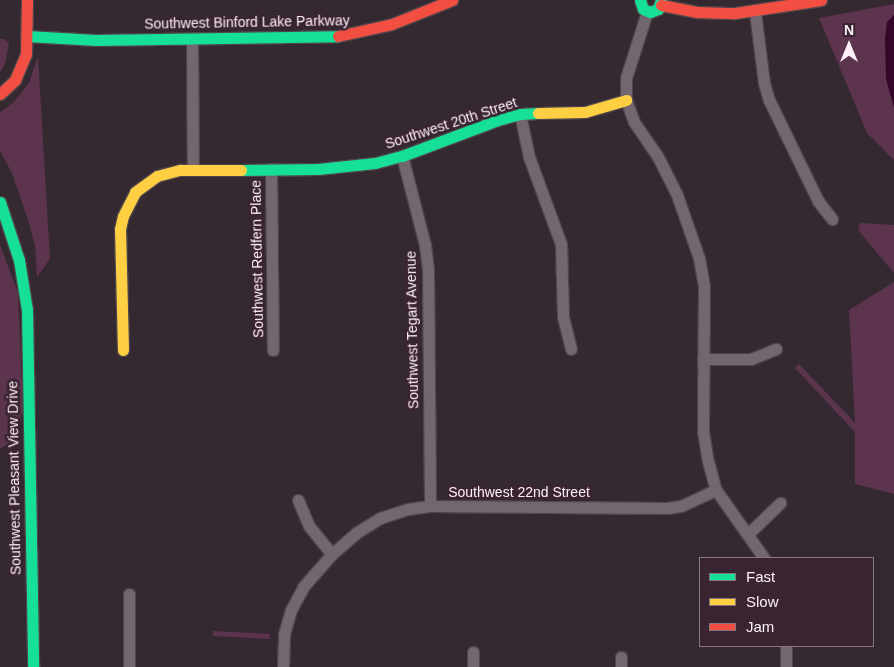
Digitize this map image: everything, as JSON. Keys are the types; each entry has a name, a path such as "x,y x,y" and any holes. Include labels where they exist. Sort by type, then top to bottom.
{"street":[{"path":"0,94 9,87 20,72 27,41 27,0"},
{"name":"Southwest Binford Lake Parkway","path":"27,41 192,40 341,36 376,29 440,2 452,0"},
{"path":"640,0 641,7 647,12 655,11 661,2 698,12 755,12 821,0"},
{"path":"647,12 626,78 626,100 634,122 658,157 677,195 699,258 704,286 703,431 708,461 716,490 763,557"},
{"path":"755,12 764,83 769,100 818,202 832,219"},
{"path":"192,40 193,169"},
{"name":"Southwest 20th Street","path":"123,350 120,229 128,203 145,183 170,171 193,169 344,167 375,163 402,156 498,120 520,114 585,112 626,100"},
{"path":"520,114 529,157 561,244 563,317 571,349"},
{"name":"Southwest Tegart Avenue","path":"402,156 425,244 428,270 430,506"},
{"name":"Southwest Redfern Place","path":"271,168 273,350"},
{"name":"Southwest Pleasant View Drive","path":"0,202 19,260 26,310 33,667"},
{"path":"703,359 751,359 776,350"},
{"name":"Southwest 22nd Street","path":"283,667 284,634 291,610 303,587 332,554 356,533 380,518 408,509 430,506 667,508 681,506 716,490"},
{"path":"298,500 309,526 332,554"},
{"path":"748,534 780,503"},
{"path":"129,594 129,667"},
{"path":"786,647 786,667"},
{"path":"473,667 474,652"}],"shaded area":[{"path":"894,4 894,160 867,133 819,18"},
{"path":"894,15 894,108 886,79 885,38 887,22"},
{"path":"0,39 4,39 9,44 5,64 0,72"},
{"path":"38,56 50,259 37,277 35,245 28,220 12,173 0,151 0,112 13,103 29,83"},
{"path":"860,223 894,225 894,273 858,230"},
{"path":"0,245 18,293 23,408 12,441 0,449"},
{"path":"894,282 894,494 855,484 855,432 795,368 799,364 855,423 849,310"},
{"path":"213,631 270,634 270,639 213,636"}],"traffic: fast":[{"path":"640,0 643,9 650,12 658,9 661,0"},
{"path":"27,36 96,40 338,36"},
{"path":"241,170 318,169 375,163 402,156 498,120 520,114 538,113"},
{"path":"0,202 19,260 27,310 33,667"}],"traffic: slow":[{"path":"538,113 585,112 626,100"},
{"path":"123,350 120,229 123,216 135,192 157,176 180,170 241,170"}],"traffic: jam":[{"path":"0,94 15,80 26,54 27,0"},
{"path":"338,36 392,24 452,0"},
{"path":"661,5 698,12 735,13 821,0"}]}
